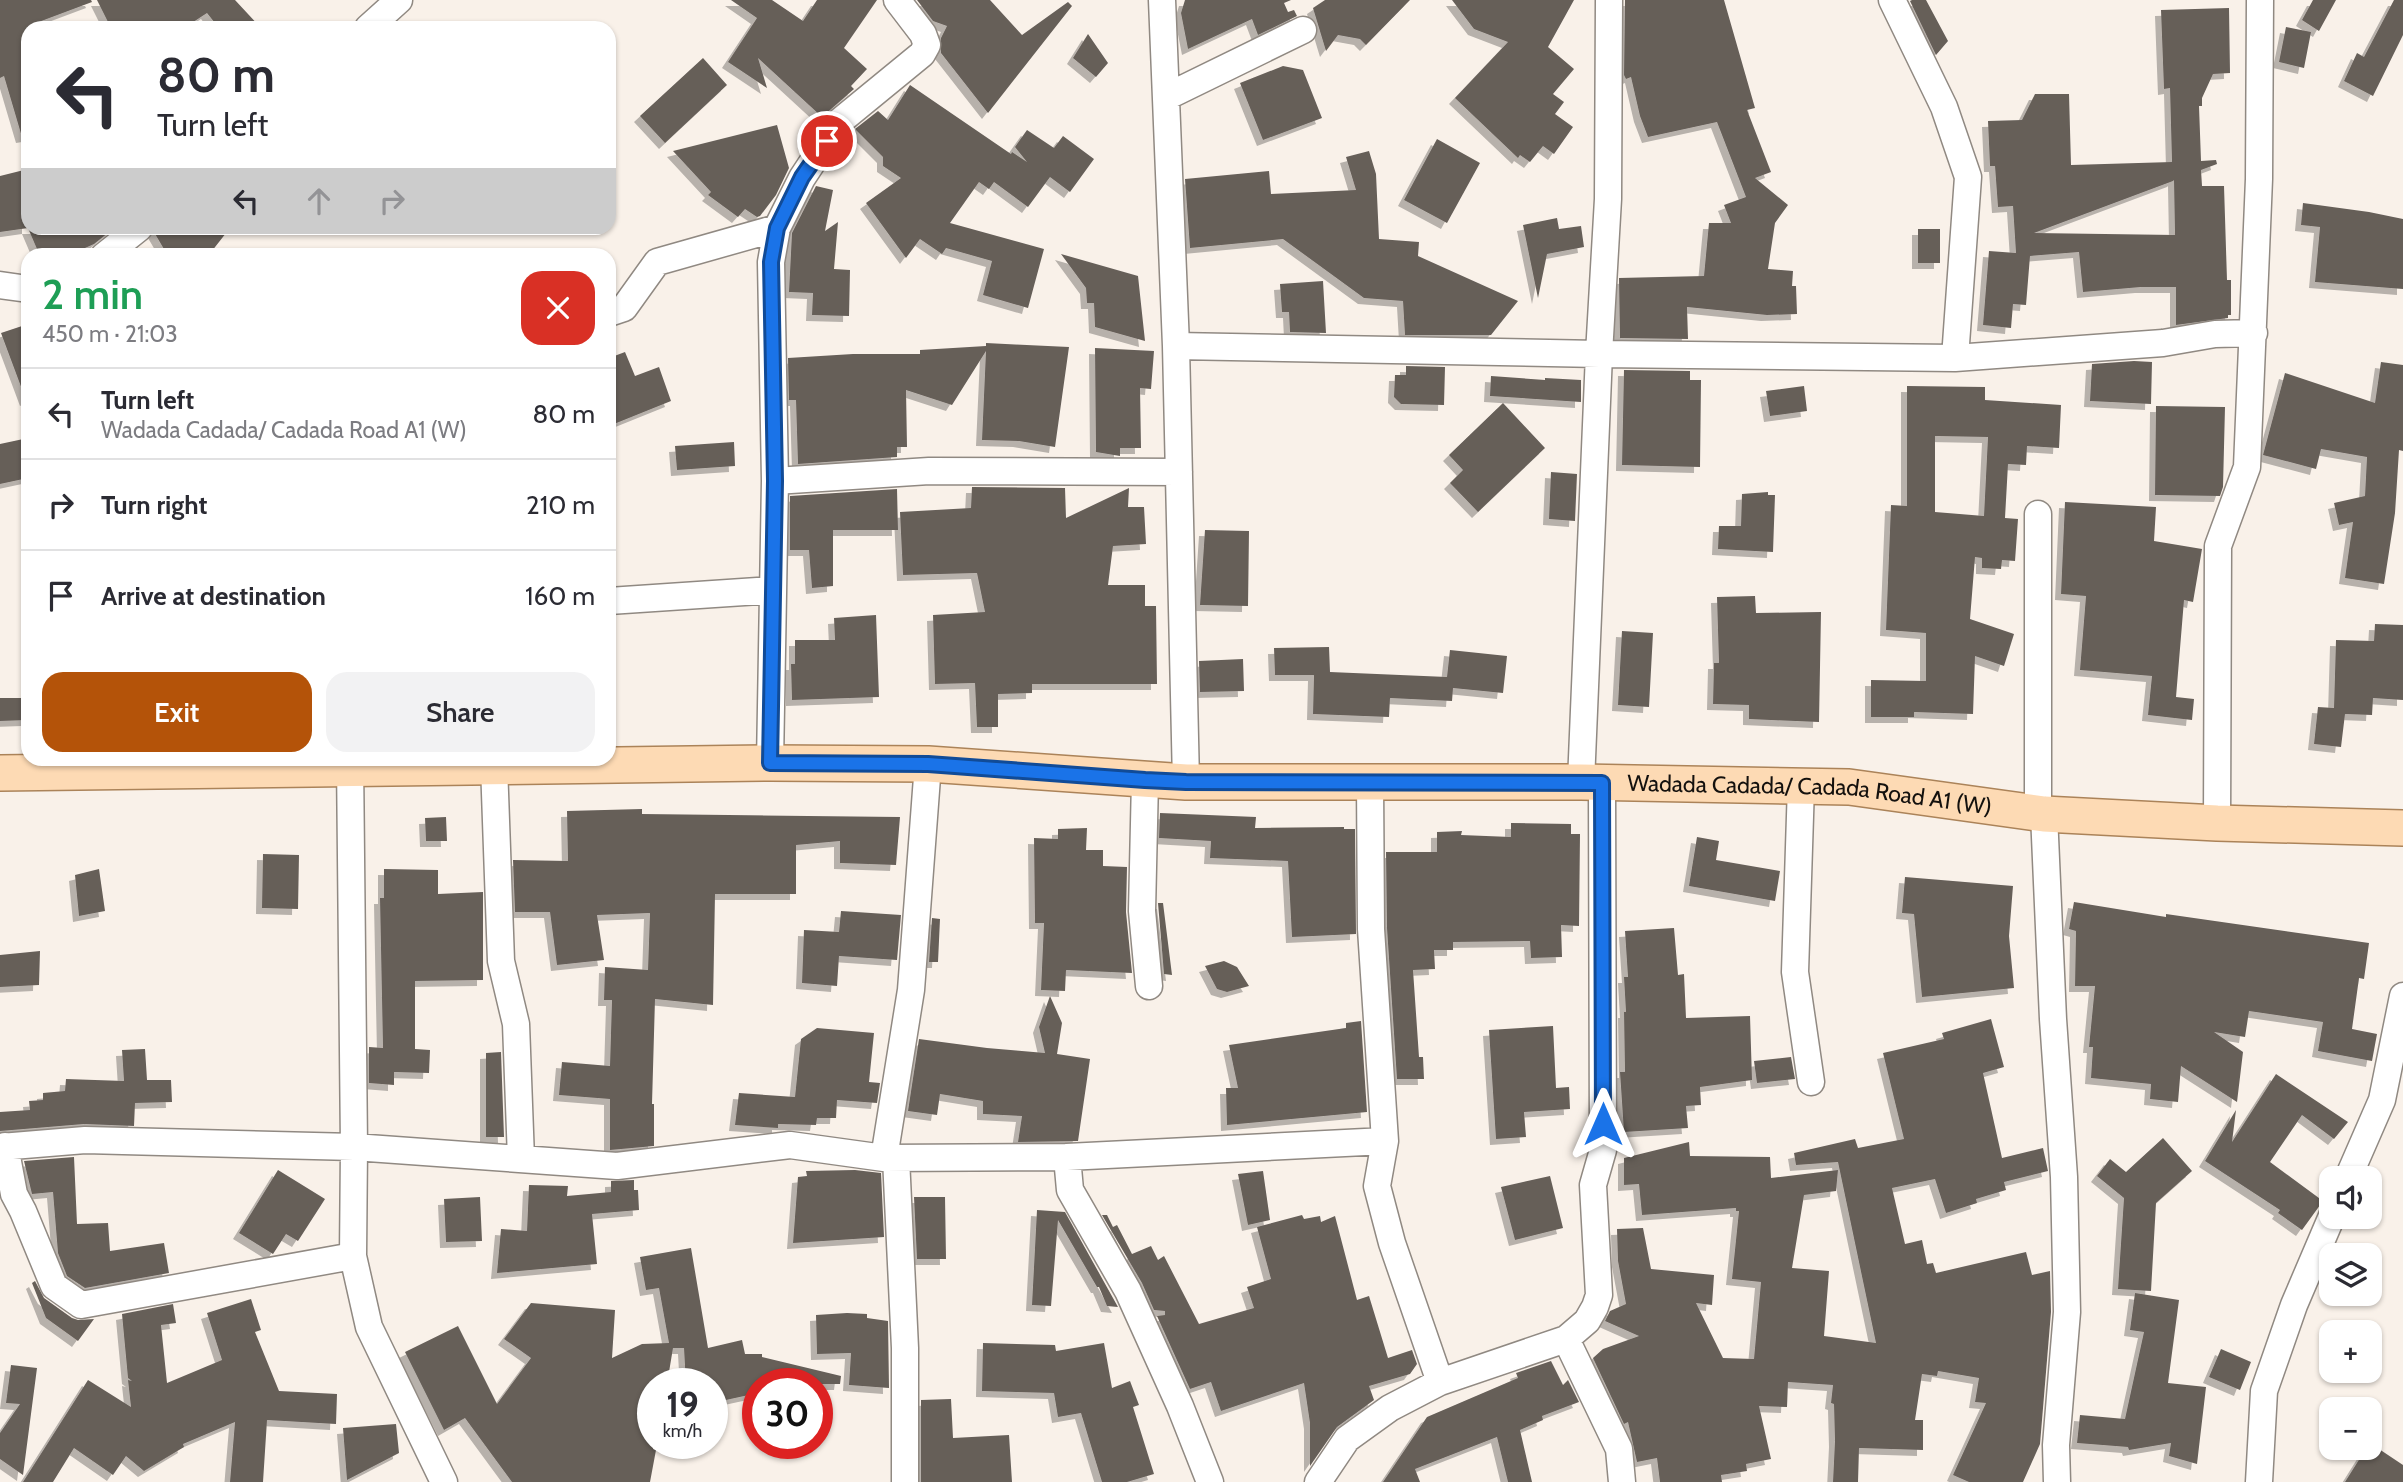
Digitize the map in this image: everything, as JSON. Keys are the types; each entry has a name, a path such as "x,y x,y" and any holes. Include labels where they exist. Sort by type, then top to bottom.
{"main road":[{"name":"Wadada Cadada/ Cadada Road A1 (W)","path":"616,764 928,764 1186,782 1801,785 1849,787 2041,814 2217,823 2403,828"},
{"name":"Wadada Cadada/ Cadada Road A1 (W)","path":"0,773 245,766"}],"street":[{"path":"376,21 399,0"},
{"path":"770,763 775,481 771,262 777,228 802,177 839,122 922,54 927,45 923,34 897,0"},
{"path":"1162,0 1176,346 1186,782"},
{"path":"1318,1482 1347,1439 1390,1408 1440,1382 1566,1339 1587,1321 1599,1295 1593,1185 1603,1150 1591,783 1599,354 1608,198 1609,0"},
{"path":"1892,0 1944,107 1968,177 1955,358"},
{"path":"2217,823 2218,546 2247,467 2259,179 2260,0"},
{"path":"1166,97 1303,30"},
{"path":"616,311 624,308 657,262 777,228"},
{"path":"114,248 130,235"},
{"path":"0,285 21,288"},
{"path":"1176,346 1955,358 2163,343 2215,334 2254,333"},
{"path":"775,481 929,471 1179,472"},
{"path":"2038,514 2041,814 2064,1177 2067,1312 2056,1445 2056,1482"},
{"path":"616,601 773,590"},
{"path":"905,1482 905,1348 890,1158 911,990 928,764"},
{"path":"350,766 353,1256 369,1327 444,1482"},
{"path":"494,766 501,961 516,1024 521,1159"},
{"path":"1145,780 1142,911 1149,986"},
{"path":"1370,782 1371,929 1385,1141 1377,1186 1392,1244 1440,1382"},
{"path":"1801,785 1795,972 1811,1082"},
{"path":"2353,1166 2382,1100 2403,996"},
{"path":"353,1256 81,1305 54,1286 14,1194 2,1147 85,1140 354,1147 617,1166 790,1144 890,1158 1067,1157 1385,1141"},
{"path":"1067,1157 1070,1190 1128,1291 1180,1406 1210,1482"},
{"path":"2259,1482 2264,1391 2294,1305 2326,1229"},
{"path":"1566,1339 1619,1449 1622,1482"}],"building":[{"path":"0,0 91,0 92,2 41,21 21,21 21,134 4,76 0,78"},
{"path":"97,0 235,0 254,21 213,21 207,13 195,21 108,21"},
{"path":"731,0 772,0 803,21 817,0 877,0 844,48 867,69 851,86 854,89 822,117 758,58 767,88 728,62 757,18"},
{"path":"917,0 990,0 1022,35 1068,2 1072,6 988,113 941,53 941,38 947,26 933,21"},
{"path":"1185,0 1291,0 1284,3 1288,12 1294,10 1297,16 1258,35 1252,19 1188,49 1181,13"},
{"path":"1325,0 1410,0 1366,45 1360,39 1338,35 1326,51 1313,8"},
{"path":"1452,0 1574,0 1548,47 1574,69 1553,94 1564,102 1555,114 1573,127 1554,154 1543,146 1530,162 1520,155 1518,158 1455,98 1508,42 1474,29"},
{"path":"1625,0 1724,0 1755,108 1747,110 1771,172 1755,178 1788,205 1775,223 1768,269 1793,271 1792,286 1796,286 1797,314 1767,315 1687,307 1688,339 1620,338 1619,278 1704,276 1709,223 1731,223 1724,205 1746,197 1717,122 1648,137 1631,77 1626,79 1624,75"},
{"path":"1926,0 1948,41 1936,55 1910,1"},
{"path":"2313,0 2336,0 2319,31 2302,20"},
{"path":"2394,0 2403,0 2403,35 2373,96 2344,81 2357,53 2364,57"},
{"path":"2229,8 2230,73 2213,74 2202,98 2202,106 2199,106 2201,161 2216,160 2217,164 2201,170 2202,186 2224,186 2231,315 2228,315 2228,318 2176,325 2176,287 2083,292 2079,252 2030,256 2026,305 2013,304 2011,328 1983,325 1989,251 2016,253 2013,206 1998,207 1995,166 1990,166 1988,121 2022,120 2035,94 2069,94 2071,165 2172,162 2170,88 2164,89 2161,10","holes":["2174,180 2175,235 2034,233"]},
{"path":"2286,27 2311,32 2304,68 2279,62"},
{"path":"1088,34 1108,63 1096,77 1073,58"},
{"path":"703,58 727,85 665,143 640,116"},
{"path":"1283,66 1303,70 1322,118 1263,140 1240,83"},
{"path":"910,85 1011,154 1012,152 1027,162 1015,147 1027,130 1054,148 1063,136 1094,159 1070,192 1050,177 1028,207 994,182 989,189 979,182 950,223 1044,249 1028,308 983,295 992,261 946,248 942,254 920,239 906,258 866,203 901,178 883,166 883,157 855,129 878,111 888,120"},
{"path":"777,125 789,168 776,195 757,217 745,209 738,217 708,195 711,192 673,151"},
{"path":"1437,139 1480,163 1447,223 1404,200"},
{"path":"1369,151 1376,174 1379,239 1419,242 1418,256 1518,301 1491,335 1405,335 1403,301 1364,298 1283,239 1190,248 1185,179 1269,171 1271,194 1356,190 1346,157"},
{"path":"21,171 21,229 0,232 0,176"},
{"path":"816,186 833,190 825,231 838,222 834,269 850,270 849,316 812,315 813,293 789,292 792,233"},
{"path":"2303,203 2403,219 2403,289 2315,282 2320,227 2301,225"},
{"path":"1557,218 1559,229 1581,226 1584,247 1547,254 1538,298 1523,225"},
{"path":"1918,229 1940,229 1940,263 1918,263"},
{"path":"31,235 105,235 85,248 37,248"},
{"path":"156,235 224,235 214,248 163,248"},
{"path":"1061,254 1138,276 1145,341 1095,327 1094,303 1087,303 1086,288"},
{"path":"1323,281 1326,333 1290,332 1289,312 1282,312 1280,284"},
{"path":"21,326 21,387 1,333"},
{"path":"986,343 1069,347 1055,447 1019,441 982,440 986,351 952,405 906,390 907,447 897,447 897,457 798,464 796,400 789,400 788,358 920,354 920,350 986,346"},
{"path":"1095,348 1154,351 1151,389 1140,388 1141,448 1120,448 1120,456 1096,452"},
{"path":"625,352 635,376 659,367 671,401 616,423 616,355"},
{"path":"2152,362 2151,404 2090,401 2092,364"},
{"path":"2381,362 2403,365 2403,451 2399,450 2395,513 2384,584 2345,578 2353,522 2339,525 2334,503 2365,496 2367,457 2321,449 2316,469 2263,455 2285,373 2375,403"},
{"path":"1406,366 1445,367 1444,405 1401,404 1394,397 1395,375 1406,375"},
{"path":"1624,370 1690,371 1690,380 1701,380 1700,467 1622,465"},
{"path":"1491,376 1581,380 1581,402 1490,396"},
{"path":"1804,386 1807,411 1770,416 1766,391"},
{"path":"1907,386 1985,387 1985,400 2061,405 2059,448 2027,446 2026,465 2008,464 2005,518 2018,519 2015,561 2002,560 2001,569 1982,568 1982,558 1975,557 1970,619 2014,634 2004,666 1975,656 1973,714 1914,712 1914,717 1871,717 1871,680 1926,681 1926,633 1886,630 1891,505 1907,506","holes":["1935,436 1988,437 1984,516 1935,512"]},
{"path":"1503,403 1545,448 1478,512 1450,483 1463,470 1449,455"},
{"path":"2156,406 2225,407 2223,487 2220,496 2155,495"},
{"path":"21,440 21,480 0,484 0,444"},
{"path":"734,442 735,466 677,470 675,446"},
{"path":"1551,472 1577,474 1575,521 1549,519"},
{"path":"972,487 1065,488 1066,518 1129,488 1128,507 1144,507 1146,544 1113,546 1108,585 1145,585 1145,606 1156,606 1157,684 1032,684 1032,693 998,694 998,727 977,727 975,683 935,684 933,615 985,612 977,573 903,575 900,512 971,508"},
{"path":"897,489 898,530 833,530 833,586 812,588 809,550 790,550 790,496"},
{"path":"1768,492 1768,495 1775,495 1773,552 1718,549 1719,526 1741,526 1742,494"},
{"path":"2065,502 2156,507 2154,541 2202,549 2193,602 2184,600 2176,697 2194,699 2192,720 2148,715 2152,676 2080,670 2086,596 2061,594"},
{"path":"1205,530 1249,531 1248,606 1200,605"},
{"path":"1755,596 1756,613 1821,612 1819,722 1749,719 1749,705 1713,704 1714,663 1719,663 1717,597"},
{"path":"876,615 879,697 792,700 791,664 795,664 795,640 835,640 834,618"},
{"path":"2375,624 2403,625 2403,700 2373,698 2372,715 2345,714 2341,747 2314,744 2318,707 2334,708 2336,640 2374,641"},
{"path":"1622,631 1653,633 1649,707 1618,705"},
{"path":"1329,647 1330,672 1447,677 1450,650 1507,656 1503,693 1453,688 1452,701 1390,698 1389,717 1313,714 1314,675 1275,675 1274,648"},
{"path":"1243,659 1244,691 1200,692 1199,661"},
{"path":"0,698 21,698 21,720 0,721"},
{"path":"642,809 642,814 900,817 896,865 840,863 840,841 796,845 796,894 715,894 713,1005 655,999 652,1104 654,1146 610,1150 610,1099 559,1095 562,1062 610,1066 612,1000 604,1000 605,967 648,970 650,913 597,915 604,960 557,965 550,912 515,912 513,860 568,861 567,811"},
{"path":"1160,813 1256,817 1255,828 1355,829 1356,934 1292,937 1288,861 1210,858 1211,841 1159,838"},
{"path":"446,817 447,841 426,841 425,818"},
{"path":"1511,823 1571,824 1571,834 1580,834 1579,926 1561,925 1562,957 1531,958 1530,941 1453,942 1453,950 1434,950 1435,969 1413,970 1419,1057 1423,1057 1424,1079 1397,1079 1387,928 1386,852 1437,852 1437,832 1462,831 1461,835 1511,837"},
{"path":"1087,828 1086,850 1103,850 1103,866 1127,867 1126,912 1132,973 1066,970 1065,991 1041,990 1044,923 1035,923 1034,838 1058,839 1058,829"},
{"path":"1697,837 1719,841 1716,860 1780,871 1775,901 1689,886"},
{"path":"263,854 299,855 298,909 262,908"},
{"path":"99,869 105,911 79,916 75,875"},
{"path":"384,869 438,870 438,894 483,892 483,980 415,981 415,1049 430,1050 429,1073 394,1072 394,1085 369,1083 369,1047 383,1048 380,898 384,898"},
{"path":"1905,877 2013,886 2009,936 2014,988 1922,997 1914,914 1902,913"},
{"path":"2074,902 2166,917 2166,914 2369,943 2364,979 2359,978 2352,1029 2377,1034 2372,1061 2318,1051 2323,1022 2249,1011 2245,1037 2214,1032 2243,1052 2237,1102 2181,1066 2178,1102 2150,1099 2151,1084 2091,1078 2093,1047 2089,1047 2095,986 2075,986 2076,931 2069,929"},
{"path":"1158,903 1163,903 1172,975 1164,974"},
{"path":"841,911 901,915 897,960 839,956 837,986 802,983 804,930 839,932"},
{"path":"932,918 940,919 938,962 929,962"},
{"path":"1674,928 1678,975 1684,974 1686,1018 1750,1016 1752,1080 1700,1087 1701,1105 1686,1106 1688,1128 1624,1132 1620,1072 1625,1072 1624,977 1628,977 1625,931"},
{"path":"40,951 39,985 0,987 0,955"},
{"path":"1224,961 1237,967 1249,986 1227,992 1217,989 1205,966"},
{"path":"1050,996 1062,1023 1057,1054 1090,1059 1078,1141 1018,1142 1022,1116 983,1114 983,1101 940,1094 937,1115 908,1111 919,1039 1045,1053 1039,1027"},
{"path":"1991,1019 2004,1067 1983,1073 2002,1158 2043,1148 2048,1171 2004,1182 2006,1190 1976,1199 1977,1203 1946,1213 1935,1179 1892,1188 1905,1244 1922,1240 1927,1264 1933,1263 1936,1273 2026,1252 2032,1275 2050,1271 2051,1312 2040,1444 2023,1482 1969,1482 1953,1475 1986,1403 1975,1402 1979,1378 1938,1371 1937,1376 1922,1374 1915,1420 1923,1420 1923,1450 1859,1448 1858,1482 1833,1482 1833,1385 1788,1382 1787,1407 1759,1406 1771,1459 1746,1464 1747,1471 1721,1475 1722,1482 1660,1482 1657,1458 1637,1462 1628,1422 1624,1424 1593,1358 1603,1349 1639,1336 1605,1321 1610,1311 1626,1304 1618,1261 1617,1229 1643,1228 1651,1269 1714,1275 1712,1305 1696,1303 1723,1358 1754,1359 1761,1282 1732,1279 1739,1211 1736,1211 1736,1208 1642,1215 1639,1184 1624,1185 1624,1158 1689,1142 1690,1156 1770,1157 1771,1178 1838,1170 1836,1191 1804,1195 1792,1268 1829,1271 1824,1336 1876,1343 1838,1162 1796,1165 1794,1153 1855,1139 1858,1148 1904,1139 1883,1053 1944,1039 1942,1033"},
{"path":"1361,1021 1367,1112 1227,1125 1226,1088 1238,1088 1229,1045 1346,1028 1346,1023"},
{"path":"1553,1026 1556,1088 1569,1087 1570,1109 1524,1112 1526,1137 1496,1139 1489,1030"},
{"path":"817,1028 874,1033 869,1082 880,1083 877,1103 837,1100 836,1118 817,1118 816,1125 778,1124 778,1128 735,1125 739,1093 795,1097 801,1039"},
{"path":"145,1049 147,1080 171,1080 172,1102 135,1103 134,1126 84,1124 0,1131 0,1112 30,1110 29,1101 43,1100 43,1093 65,1091 66,1079 124,1081 122,1050"},
{"path":"501,1052 504,1137 486,1137 486,1053"},
{"path":"1791,1057 1795,1079 1757,1083 1754,1061"},
{"path":"2276,1074 2348,1122 2334,1139 2302,1115 2270,1162 2319,1198 2319,1207 2302,1230 2278,1213 2280,1210 2205,1161 2236,1110 2232,1142"},
{"path":"2163,1138 2192,1171 2156,1203 2151,1291 2118,1289 2124,1198 2097,1176 2110,1159 2126,1172"},
{"path":"74,1157 77,1224 108,1223 110,1251 164,1243 169,1273 85,1288 67,1276 58,1253 53,1192 32,1194 24,1161"},
{"path":"278,1170 325,1199 298,1241 286,1234 273,1254 239,1233"},
{"path":"855,1170 881,1173 884,1237 793,1243 798,1177 807,1176 806,1171"},
{"path":"1263,1171 1270,1220 1248,1225 1238,1174"},
{"path":"1550,1176 1563,1228 1515,1240 1501,1187"},
{"path":"634,1180 634,1190 638,1190 639,1210 592,1214 597,1264 497,1273 501,1229 527,1231 529,1185 568,1186 567,1196 611,1192 611,1181"},
{"path":"480,1197 482,1241 446,1242 444,1199"},
{"path":"914,1197 945,1197 946,1259 917,1259"},
{"path":"1037,1210 1065,1212 1118,1307 1107,1306 1099,1287 1058,1220 1051,1306 1032,1305"},
{"path":"1102,1215 1107,1215 1113,1227 1117,1225 1132,1254 1151,1246 1158,1260 1164,1256 1199,1324 1254,1308 1247,1287 1271,1279 1257,1227 1302,1215 1304,1219 1320,1216 1321,1222 1335,1216 1357,1300 1369,1296 1388,1358 1412,1350 1417,1364 1410,1374 1369,1386 1374,1400 1337,1427 1310,1466 1310,1423 1304,1383 1221,1411 1211,1382 1190,1389 1157,1316 1165,1315 1165,1311 1154,1310 1142,1283"},
{"path":"691,1248 708,1348 742,1340 745,1354 762,1354 762,1357 808,1368 742,1368 742,1396 728,1400 728,1368 685,1368 684,1348 673,1348 670,1368 637,1368 637,1459 654,1459 650,1482 512,1482 465,1418 444,1430 405,1352 458,1326 497,1404 531,1358 504,1339 531,1303 615,1310 612,1358 642,1344 669,1343 659,1288 646,1290 640,1257"},
{"path":"35,1281 44,1298 72,1318 94,1319 78,1341 46,1318 32,1283"},
{"path":"2135,1293 2179,1300 2168,1383 2206,1387 2197,1464 2169,1456 2171,1443 2129,1450 2128,1447 2077,1443 2080,1415 2125,1419 2144,1332 2130,1330"},
{"path":"251,1299 261,1330 255,1332 279,1391 337,1394 336,1424 267,1420 263,1482 230,1482 235,1422 183,1444 184,1447 144,1471 126,1456 113,1475 74,1448 53,1482 23,1482 88,1380 131,1407 128,1380 132,1381 128,1378 122,1314 173,1304 176,1323 161,1325 167,1383 222,1360 207,1313"},
{"path":"867,1314 867,1318 888,1321 889,1388 849,1385 851,1353 817,1354 816,1315"},
{"path":"983,1343 1055,1345 1056,1351 1104,1343 1112,1388 1130,1381 1139,1405 1133,1407 1154,1474 1127,1482 1102,1482 1081,1413 1058,1417 1054,1393 982,1391"},
{"path":"2221,1349 2251,1362 2240,1390 2209,1377"},
{"path":"1551,1361 1563,1385 1568,1380 1579,1402 1542,1416 1543,1420 1520,1430 1532,1482 1508,1482 1497,1437 1415,1469 1420,1482 1383,1482 1427,1417 1518,1378 1516,1373"},
{"path":"11,1365 37,1368 23,1475 0,1459 0,1433 20,1404 6,1403"},
{"path":"833,1374 841,1376 840,1384 833,1384"},
{"path":"951,1399 953,1438 1009,1435 1012,1482 921,1482 921,1400"},
{"path":"396,1424 399,1453 347,1480 343,1428"},
{"path":"2382,1451 2403,1465 2403,1482 2345,1482 2359,1460 2382,1460"}],"route":[{"path":"827,141 802,177 777,228 771,262 775,481 770,763 928,764 1186,782 1602,783 1603,1124"}]}
